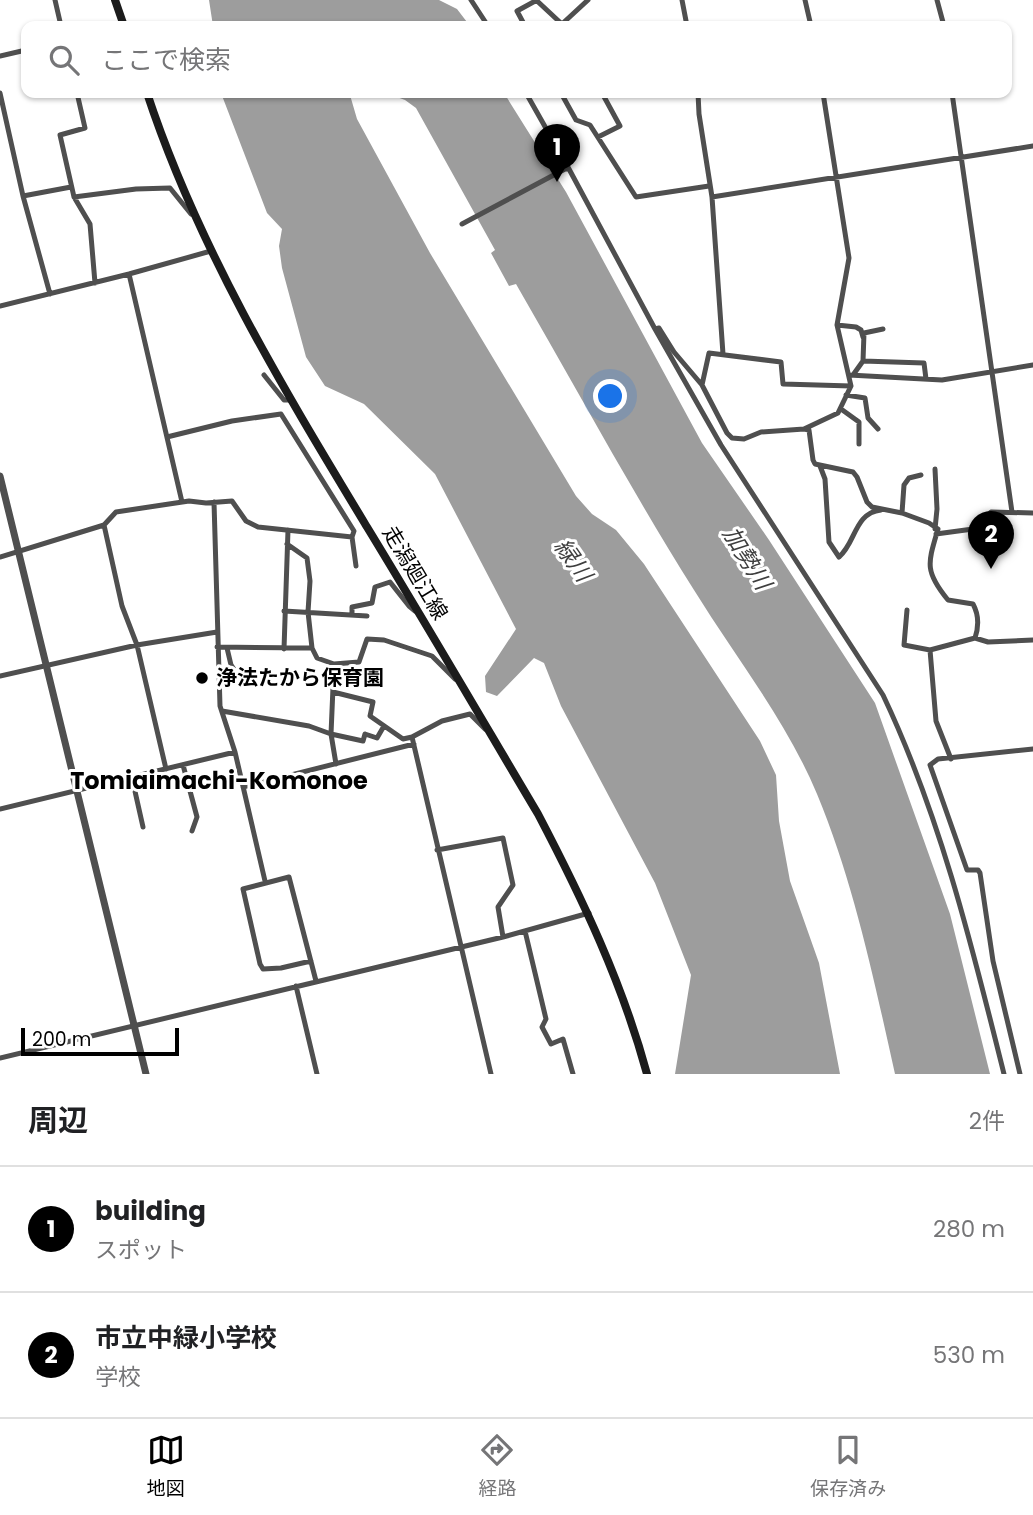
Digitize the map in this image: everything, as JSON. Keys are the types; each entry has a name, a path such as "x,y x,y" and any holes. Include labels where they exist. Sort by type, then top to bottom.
{"main road":[{"path":"116,0 121,21"},
{"name":"走潟廻江線","path":"149,98 169,154 211,251 291,400 538,814 589,913 620,989 647,1074"}],"street":[{"path":"55,0 60,21"},
{"path":"471,0 485,21"},
{"path":"522,21 517,11 537,0 559,21"},
{"path":"567,21 588,0"},
{"path":"682,0 686,21"},
{"path":"805,0 810,21"},
{"path":"937,0 943,21"},
{"path":"0,56 21,51"},
{"path":"0,93 23,196 50,294"},
{"path":"78,98 85,128 60,135 74,197 90,224 96,283"},
{"path":"529,98 655,330 721,444 883,695 900,730 955,887 1004,1074"},
{"path":"564,98 576,120 590,125 636,197 709,186"},
{"path":"598,137 620,126 604,98"},
{"path":"698,98 712,197 723,354"},
{"path":"804,429 838,413 851,386 851,375 837,325 849,258 824,98"},
{"path":"953,98 1012,512"},
{"path":"712,197 1033,146"},
{"path":"462,225 567,169"},
{"path":"23,196 71,187"},
{"path":"74,197 136,189 170,188 197,221"},
{"path":"0,306 211,251"},
{"path":"129,274 181,502"},
{"path":"837,325 856,327 861,330 863,337 863,361 851,375"},
{"path":"655,330 659,328 674,352 702,385 732,438 744,439 761,432 780,429 809,430 813,460 820,466 825,479 829,542 839,557 844,553 859,522 877,510 884,510"},
{"path":"863,337 864,333 883,329"},
{"path":"702,385 709,353 780,362 783,384 851,386"},
{"path":"863,361 924,363 926,379"},
{"path":"851,375 942,380 1033,365"},
{"path":"264,375 285,400 291,400"},
{"path":"846,395 865,398 869,420 878,429"},
{"path":"841,408 859,422 869,420"},
{"path":"167,437 232,421 281,414 354,531 352,537 356,566"},
{"path":"859,422 859,444"},
{"path":"820,466 852,472 857,477 867,502 872,506 929,523 936,531"},
{"path":"935,469 936,531 928,564 933,578 948,600 974,604 979,624 975,638"},
{"path":"902,513 904,485 909,478 921,475"},
{"path":"0,476 146,1074"},
{"path":"0,558 104,525 116,512 181,502 232,501 247,521 258,527 352,537"},
{"path":"214,502 217,647 222,711 235,752 265,881"},
{"path":"936,531 973,529 991,512 1033,513"},
{"path":"104,525 122,606 137,645 166,769"},
{"path":"284,649 288,530"},
{"path":"287,544 307,558 310,581 309,614 313,648 317,658 334,664 359,662 367,639 384,640 432,656 463,686"},
{"path":"352,614 352,607 372,603 375,587 390,582 409,606 418,612"},
{"path":"907,610 904,645 929,650 975,638 988,642 1033,640"},
{"path":"284,611 367,616"},
{"path":"0,676 137,645 217,632"},
{"path":"217,647 313,648"},
{"path":"227,648 235,671 254,672"},
{"path":"929,650 936,721 951,759"},
{"path":"334,664 331,734 336,764"},
{"path":"332,692 373,702 370,716 403,739 413,741"},
{"path":"222,711 309,726 363,741 365,734 377,738 384,726"},
{"path":"243,787 413,741 442,721 470,714 492,737"},
{"path":"413,741 491,1074"},
{"path":"1020,1074 995,972 980,873 978,870 967,870 930,765 938,759 1033,749"},
{"path":"0,809 235,752"},
{"path":"183,765 197,817 192,831"},
{"path":"132,778 143,827"},
{"path":"437,850 503,838 513,884 498,906 503,937"},
{"path":"311,961 270,970 263,969 242,891 245,887 289,877 311,961 316,981"},
{"path":"0,1058 503,937 589,913"},
{"path":"525,931 546,1019 542,1027 551,1044 563,1039 573,1074"},
{"path":"296,986 317,1074"}],"water":[{"path":"209,0 439,0 457,9 466,21 212,21"},
{"name":"緑川","path":"223,98 351,98 357,119 430,253 576,496 592,514 616,530 644,564 760,741 776,775 779,821 790,881 819,963 840,1074 675,1074 691,975 655,883 561,706 544,663 534,658 497,696 486,692 485,676 516,629 435,474 364,404 325,386 306,357 282,268 279,246 282,229 267,213"},
{"name":"加勢川","path":"400,98 507,98 566,192 702,443 875,703 950,914 990,1074 895,1074 871,968 842,862 805,767 776,715 648,514 516,284 509,286 491,253 495,250 416,108"}],"place":[{"name":"building","path":"557,182"},
{"name":"市立中緑小学校","path":"991,569"},
{"name":"浄法たから保育園","path":"202,678"}],"district":[{"name":"Tomiaimachi-Komonoe","path":"219,781"}]}
